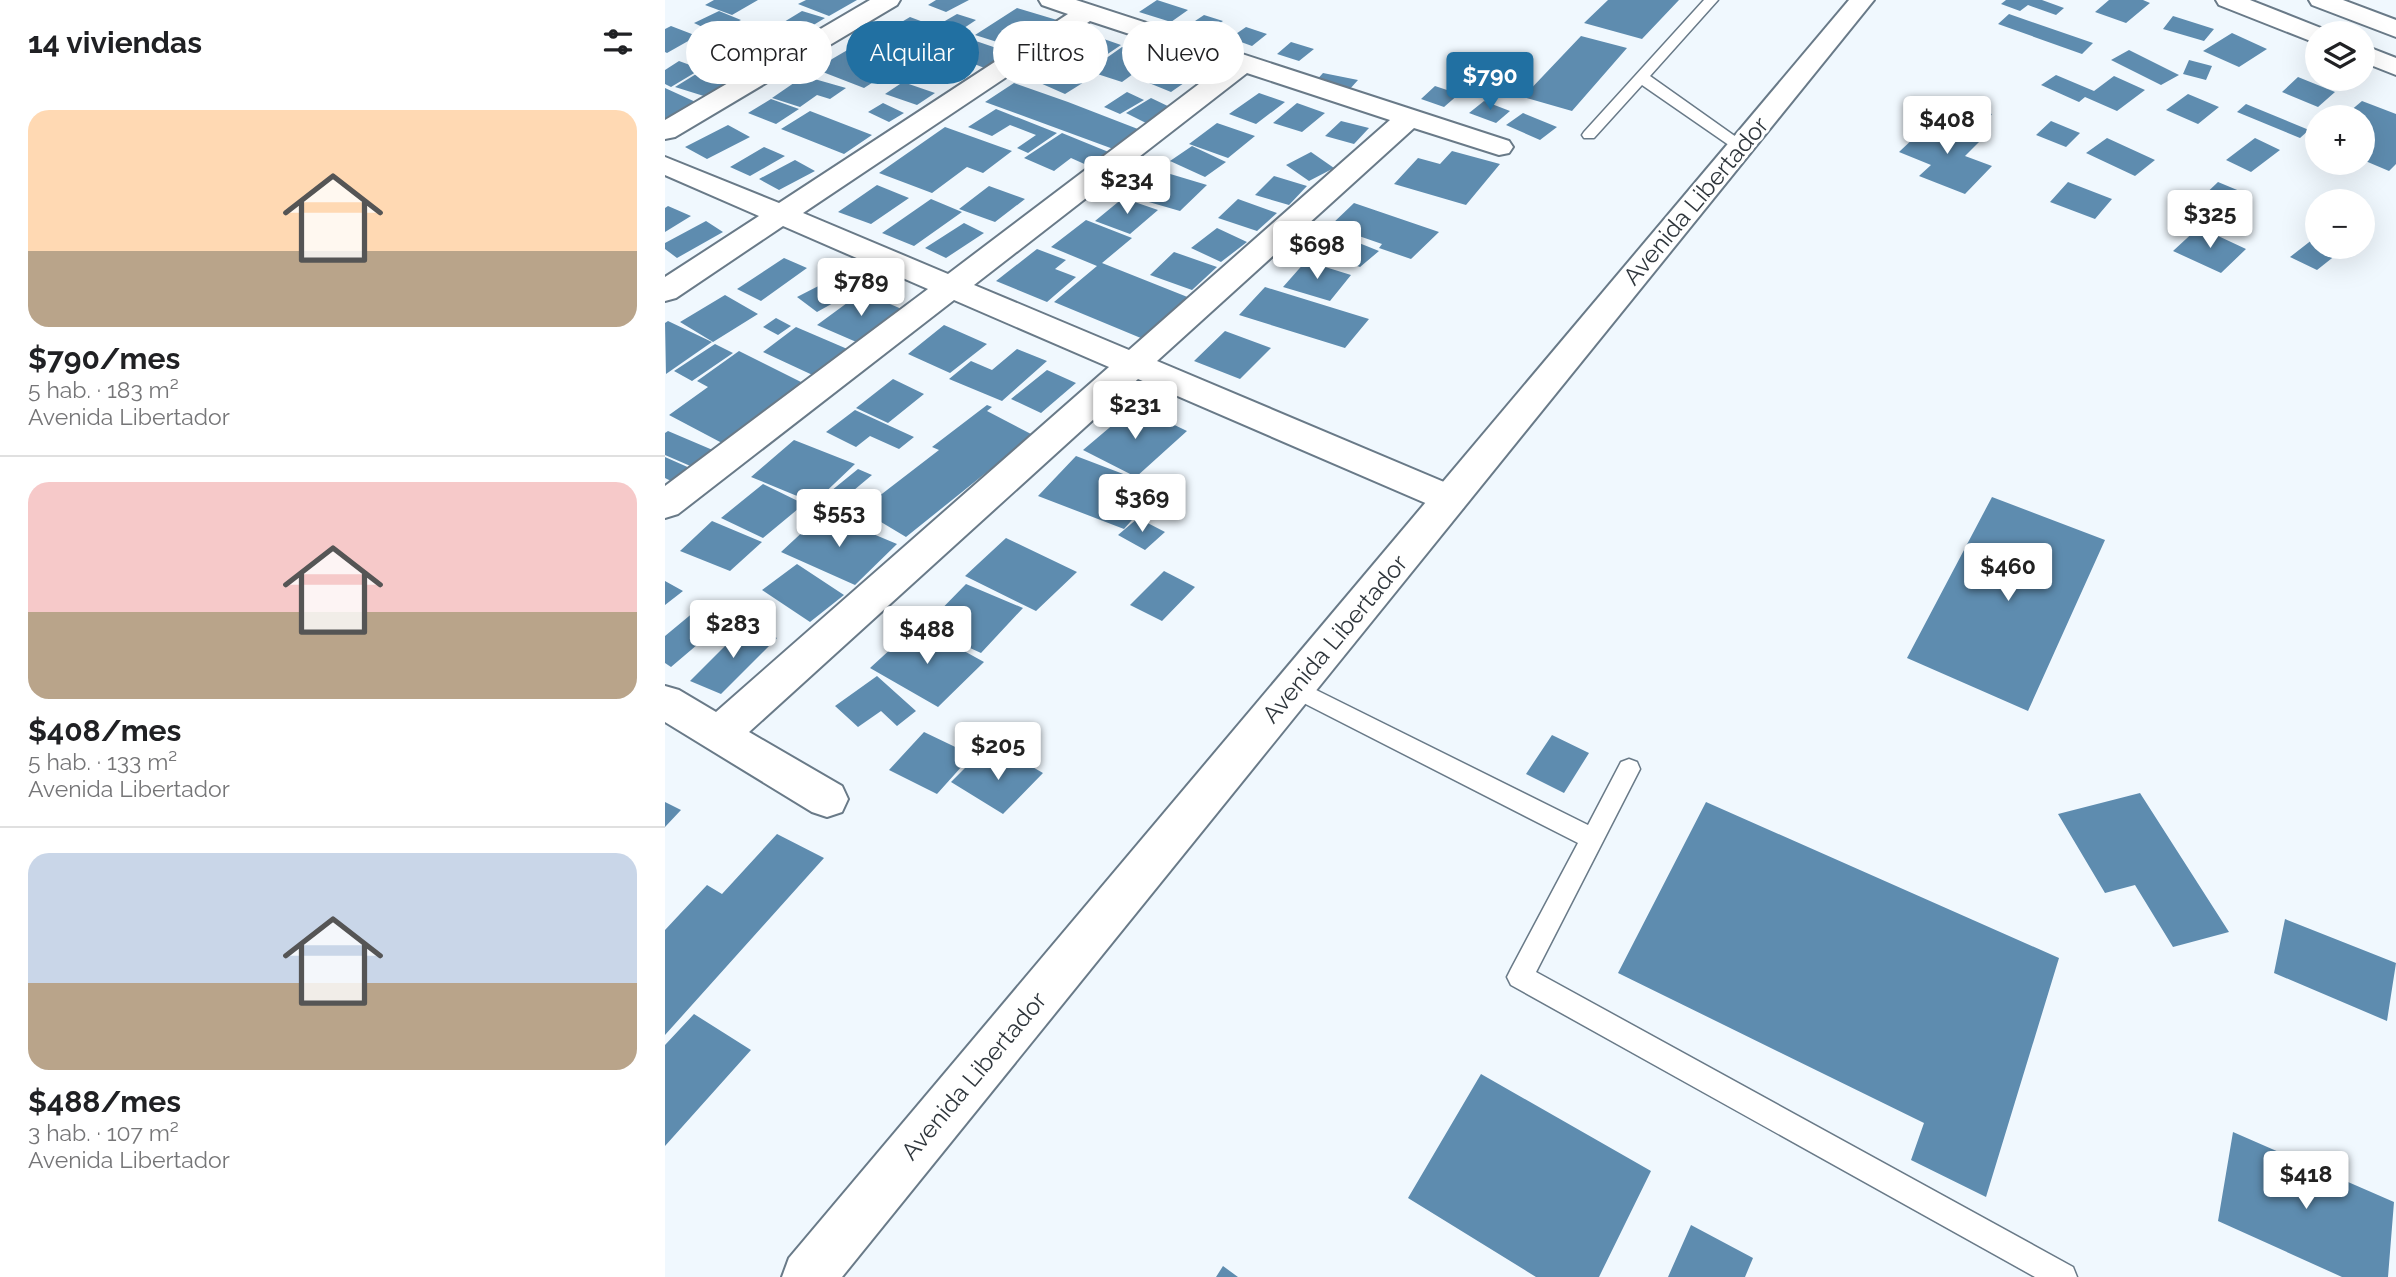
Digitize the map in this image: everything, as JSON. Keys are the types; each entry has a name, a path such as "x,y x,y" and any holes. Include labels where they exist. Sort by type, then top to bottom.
{"main road":[{"path":"665,131 888,0"},
{"path":"1051,0 1122,23"},
{"name":"Avenida Libertador","path":"808,1277 1862,0"},
{"path":"2228,0 2305,30"},
{"path":"2321,0 2396,29"},
{"path":"665,291 1087,12"},
{"path":"2375,58 2396,67"},
{"path":"1244,63 1499,147"},
{"path":"665,505 1217,84"},
{"path":"719,734 1409,118"},
{"path":"665,165 1450,499"},
{"path":"665,702 827,799"}],"lane":[{"path":"1589,135 1711,0"},
{"path":"1641,78 1741,147"},
{"path":"1294,688 1593,839"},
{"path":"1629,769 1520,977 2063,1277"}],"building":[{"path":"714,0 758,0 732,15 705,5"},
{"path":"806,0 857,0 829,16 798,4"},
{"path":"936,0 969,0 946,12 928,5"},
{"path":"1157,0 1188,10 1172,21 1139,12"},
{"path":"1608,0 1679,0 1642,39 1584,23"},
{"path":"2006,0 2042,0 2064,8 2056,15 2028,5 2020,11 2001,4"},
{"path":"2109,0 2143,0 2150,3 2126,23 2095,12"},
{"path":"1017,8 1057,20 1056,21 997,21"},
{"path":"719,11 741,20 739,21 698,21"},
{"path":"802,11 825,18 820,21 786,21"},
{"path":"957,14 976,20 974,21 945,21"},
{"path":"2009,14 2093,43 2082,54 1998,24"},
{"path":"1204,15 1223,21 1195,21"},
{"path":"2173,16 2214,29 2204,41 2163,29"},
{"path":"910,17 921,21 903,21"},
{"path":"993,23 993,41 979,36 979,32"},
{"path":"671,26 686,32 686,42 665,52 665,29"},
{"path":"1244,28 1267,34 1252,46 1244,43"},
{"path":"2232,33 2267,49 2239,67 2203,51"},
{"path":"1581,36 1627,48 1572,111 1523,97"},
{"path":"1108,40 1121,45 1108,54"},
{"path":"979,42 993,47 993,65 987,69 979,66"},
{"path":"1291,42 1314,49 1299,61 1277,54"},
{"path":"1122,47 1122,82 1108,77 1108,57"},
{"path":"2129,50 2179,75 2161,85 2111,60"},
{"path":"846,51 846,81 832,76 832,59"},
{"path":"2189,60 2212,66 2206,80 2183,74"},
{"path":"679,61 686,64 686,78 671,87 665,84 665,70"},
{"path":"1323,73 1358,80 1349,90 1314,83"},
{"path":"2056,75 2094,91 2114,76 2145,90 2117,111 2085,97 2079,102 2041,85"},
{"path":"2298,77 2305,80 2305,91 2335,92 2320,105 2313,105 2282,92"},
{"path":"686,80 686,84 727,84 707,97 675,87"},
{"path":"792,84 832,84 846,88 830,99 817,95 800,107 772,98"},
{"path":"854,84 870,84 864,88"},
{"path":"900,84 909,84 935,93 917,105 885,94"},
{"path":"1012,84 1017,84 1143,131 1116,150 985,102"},
{"path":"1042,84 1081,84 1065,94"},
{"path":"1151,84 1183,84 1171,92"},
{"path":"1435,86 1459,94 1444,107 1421,99"},
{"path":"665,88 700,104 665,123"},
{"path":"1127,92 1144,100 1120,114 1104,107"},
{"path":"1259,93 1285,102 1256,124 1229,114"},
{"path":"2188,94 2219,107 2198,124 2166,110"},
{"path":"1151,98 1174,109 1148,124 1126,113"},
{"path":"771,99 799,109 776,124 748,113"},
{"path":"1484,101 1510,111 1496,123 1469,113"},
{"path":"1948,102 1992,114 1984,126 1940,114"},
{"path":"883,103 904,113 889,122 868,112"},
{"path":"1297,103 1325,113 1302,132 1273,123"},
{"path":"2246,104 2305,128 2305,134 2300,138 2237,112"},
{"path":"2375,106 2396,114 2396,164 2389,171 2375,165"},
{"path":"996,109 1057,133 1028,153 1017,148 1036,135 1010,125 992,136 968,127"},
{"path":"810,111 872,135 844,154 781,129"},
{"path":"1523,113 1557,127 1540,140 1506,125"},
{"path":"1934,119 1983,138 1965,156 1992,166 1965,194 1919,176 1931,165 1899,152"},
{"path":"1341,121 1369,128 1354,144 1325,136"},
{"path":"2051,121 2080,133 2066,147 2036,135"},
{"path":"1217,123 1255,136 1228,158 1189,144"},
{"path":"728,125 750,137 707,159 685,147"},
{"path":"945,127 1012,151 983,173 967,167 932,193 879,173"},
{"path":"1062,133 1111,153 1091,167 1071,158 1054,171 1024,158"},
{"path":"2107,138 2155,160 2135,176 2086,153"},
{"path":"2255,138 2280,150 2251,172 2226,160"},
{"path":"1192,146 1226,162 1205,177 1170,161"},
{"path":"764,147 785,156 750,176 730,167"},
{"path":"1452,151 1500,164 1466,205 1394,184 1418,158 1440,164"},
{"path":"1311,152 1334,168 1309,181 1286,165"},
{"path":"795,160 815,171 779,190 759,179"},
{"path":"1157,170 1207,185 1180,211 1128,196"},
{"path":"1274,176 1307,186 1289,205 1255,195"},
{"path":"2068,182 2112,199 2095,219 2050,202"},
{"path":"2218,182 2242,192 2219,214 2195,204"},
{"path":"877,185 909,198 871,224 838,212"},
{"path":"989,186 1025,199 995,222 959,209"},
{"path":"1123,198 1158,210 1130,234 1095,221"},
{"path":"931,199 962,212 914,246 882,233"},
{"path":"1238,199 1277,213 1257,231 1218,218"},
{"path":"1354,203 1439,232 1411,259 1379,248 1382,244 1330,226"},
{"path":"668,206 691,216 665,232 665,208"},
{"path":"1086,220 1132,238 1102,263 1195,300 1148,341 1054,302 1097,266 1051,247"},
{"path":"706,221 723,232 677,258 665,249 665,243"},
{"path":"964,223 984,233 946,258 925,248"},
{"path":"2199,227 2246,249 2221,273 2173,251"},
{"path":"1217,228 1247,242 1221,262 1191,248"},
{"path":"1339,235 1379,251 1360,267 1320,251"},
{"path":"2305,245 2305,259 2331,259 2317,270 2290,257"},
{"path":"1037,249 1066,260 1055,269 1076,277 1047,302 996,281"},
{"path":"1174,252 1217,267 1192,290 1150,275"},
{"path":"784,258 807,268 761,301 737,289"},
{"path":"1306,261 1351,275 1330,301 1283,287"},
{"path":"834,278 853,292 817,312 797,297"},
{"path":"1265,287 1369,319 1345,348 1239,315"},
{"path":"862,292 904,310 861,344 817,325"},
{"path":"725,295 758,314 713,342 680,322"},
{"path":"776,318 791,326 778,335 763,327"},
{"path":"668,321 712,342 666,374 665,323"},
{"path":"944,325 987,344 950,373 908,354"},
{"path":"796,327 852,351 819,378 763,352"},
{"path":"1225,331 1271,348 1240,379 1194,361"},
{"path":"715,344 733,353 692,381 674,371"},
{"path":"1017,349 1047,361 1002,401 949,379 971,361 992,370"},
{"path":"739,351 803,383 722,443 669,415 708,387 697,381"},
{"path":"1047,370 1076,383 1041,413 1011,399"},
{"path":"893,379 924,394 888,423 856,408"},
{"path":"987,405 992,407 987,411 1033,435 906,537 861,510 939,450 932,447"},
{"path":"1135,406 1187,431 1136,477 1083,450"},
{"path":"855,410 914,437 899,449 870,436 856,447 826,432"},
{"path":"668,431 715,451 695,468 665,455 665,433"},
{"path":"794,440 855,464 814,503 751,477"},
{"path":"1076,456 1160,488 1124,529 1038,496"},
{"path":"665,457 692,469 675,483 665,478"},
{"path":"858,469 872,475 829,511 815,504"},
{"path":"763,484 804,504 763,538 721,518"},
{"path":"1992,497 2105,540 2028,711 1907,658"},
{"path":"823,513 897,544 855,585 781,552"},
{"path":"1138,518 1165,532 1145,550 1118,535"},
{"path":"712,521 762,542 730,571 680,551"},
{"path":"1006,538 1077,572 1036,611 965,576"},
{"path":"797,564 844,595 810,622 762,590"},
{"path":"1164,571 1195,587 1162,621 1130,605"},
{"path":"665,581 683,591 665,605"},
{"path":"966,584 1023,608 981,653 924,627"},
{"path":"706,602 731,616 671,667 665,663 665,636"},
{"path":"746,625 777,638 721,694 690,681"},
{"path":"917,625 984,662 938,707 870,668"},
{"path":"877,676 916,711 897,726 881,711 858,727 835,706"},
{"path":"924,732 972,755 937,794 889,770"},
{"path":"1552,735 1589,753 1564,793 1526,774"},
{"path":"1010,754 1043,773 1003,814 951,782 975,758 995,770"},
{"path":"2140,793 2229,932 2173,947 2135,885 2105,893 2058,814"},
{"path":"665,802 681,810 665,827"},
{"path":"1706,802 2059,958 1986,1197 1911,1160 1924,1123 1618,973"},
{"path":"777,834 824,858 665,1035 665,930 707,885 722,894"},
{"path":"2285,919 2396,963 2387,1021 2274,973"},
{"path":"694,1014 751,1050 665,1146 665,1045"},
{"path":"1481,1074 1651,1171 1599,1277 1536,1277 1408,1198"},
{"path":"2233,1132 2394,1202 2388,1277 2342,1277 2218,1221"},
{"path":"1691,1225 1753,1258 1745,1277 1668,1277"},
{"path":"1223,1266 1238,1277 1216,1277"}]}
